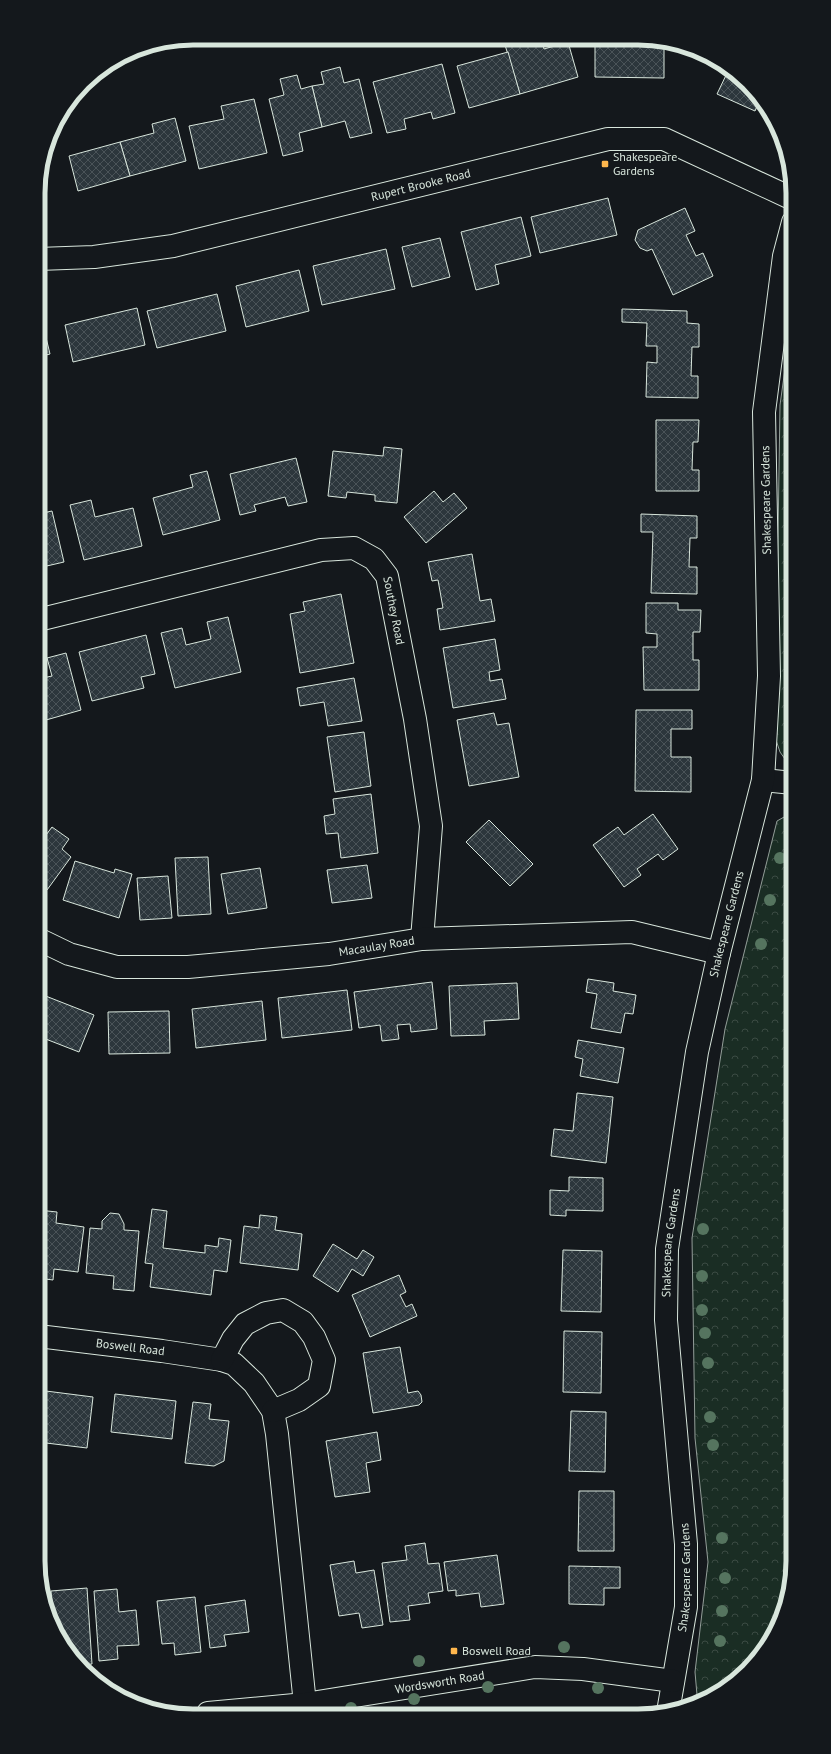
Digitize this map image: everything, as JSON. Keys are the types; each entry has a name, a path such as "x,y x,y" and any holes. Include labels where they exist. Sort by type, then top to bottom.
{"street":[{"name":"Rupert Brooke Road","path":"45,259 94,257 173,246 608,140 664,139 786,196"},
{"name":"Shakespeare Gardens","path":"669,1706 686,1607 686,1544 666,1320 666,1249 698,1052 719,953 763,780 769,676 764,412 786,248"},
{"name":"Southey Road","path":"45,618 321,550 354,548 374,558 387,576 415,719 431,826 422,939"},
{"path":"763,780 786,782"},
{"name":"Macaulay Road","path":"45,942 69,954 117,967 180,967 329,954 422,939 632,932 719,953"},
{"path":"222,1360 233,1339 245,1324 266,1314 284,1310 303,1322 314,1337 324,1360 318,1386 299,1400 273,1411"},
{"name":"Boswell Road","path":"45,1337 222,1360 234,1364 254,1383 273,1411 277,1434 305,1704"},
{"name":"Wordsworth Road","path":"251,1709 305,1704 535,1667 583,1669 673,1681"}],"green space":[{"path":"786,362 786,760 780,752 775,737 780,405"},
{"path":"786,816 786,1570 781,1599 775,1618 761,1643 743,1666 736,1672 720,1684 699,1696 697,1695 695,1672 708,1562 695,1438 692,1238 725,1029 777,821"}],"building":[{"path":"505,45 543,45 544,49 558,45 569,45 578,77 520,94"},
{"path":"595,45 647,45 664,47 664,78 595,77"},
{"path":"508,52 520,94 469,108 457,66"},
{"path":"442,64 455,113 433,119 431,112 404,119 406,129 387,133 373,82"},
{"path":"340,67 344,83 359,79 372,133 350,138 345,121 322,127 312,86 324,84 321,72"},
{"path":"297,75 301,89 312,86 322,127 299,133 303,151 283,156 269,99 284,95 280,79"},
{"path":"726,75 743,88 757,106 755,111 717,94"},
{"path":"254,99 267,153 199,169 189,126 224,119 221,106"},
{"path":"175,118 186,161 130,176 120,142 154,133 152,124"},
{"path":"120,142 130,176 78,191 69,156"},
{"path":"608,198 617,235 540,253 531,217"},
{"path":"685,208 695,231 686,235 696,256 703,253 713,276 673,295 652,249 647,251 640,248 635,240 638,230"},
{"path":"521,217 531,256 495,265 499,284 476,290 461,232"},
{"path":"440,238 450,277 412,287 402,247"},
{"path":"386,249 395,289 322,305 313,266"},
{"path":"299,270 309,311 246,327 236,286"},
{"path":"217,294 226,331 157,348 147,311"},
{"path":"137,308 145,345 73,362 65,325"},
{"path":"622,309 687,311 687,323 699,324 699,347 692,347 691,376 698,376 698,398 646,397 647,362 657,363 657,346 646,346 647,323 622,322"},
{"path":"45,333 50,354 45,355"},
{"path":"656,420 699,420 698,442 693,442 692,470 699,470 699,491 656,491"},
{"path":"384,447 402,449 397,503 375,501 375,495 347,492 346,498 328,496 333,451 383,456"},
{"path":"296,458 307,502 288,506 285,497 254,505 256,511 240,515 230,474"},
{"path":"207,471 220,520 163,535 153,498 193,487 190,475"},
{"path":"434,491 443,502 454,493 467,508 426,543 404,517"},
{"path":"91,500 95,517 133,508 142,546 84,560 70,505"},
{"path":"52,511 64,562 45,566 45,512"},
{"path":"641,514 697,516 697,538 690,538 689,567 697,567 697,594 651,593 653,532 641,532"},
{"path":"472,554 480,601 491,599 495,621 440,630 437,609 443,608 438,580 432,581 428,562"},
{"path":"341,594 354,663 300,673 290,614 305,611 303,602"},
{"path":"646,603 678,603 678,610 701,610 700,632 693,632 693,660 699,660 699,690 644,690 643,647 657,647 657,634 646,633"},
{"path":"228,617 241,672 175,688 161,633 182,628 186,645 211,639 207,622"},
{"path":"146,635 155,674 141,677 144,688 92,701 79,652"},
{"path":"495,639 500,670 489,672 490,681 502,679 506,699 453,708 443,648"},
{"path":"66,653 81,710 46,720 45,678 52,676 47,658"},
{"path":"354,678 362,721 328,726 324,702 300,706 297,688"},
{"path":"636,710 692,710 692,729 671,729 671,757 691,757 691,792 635,791"},
{"path":"494,713 497,725 509,723 519,777 469,786 457,720"},
{"path":"364,732 371,786 335,792 327,737"},
{"path":"371,794 378,853 341,858 338,833 326,834 324,816 335,814 333,799"},
{"path":"653,814 678,849 663,860 658,854 637,869 641,875 624,887 593,845 618,827 624,835"},
{"path":"489,820 533,864 510,886 466,842"},
{"path":"52,827 69,839 62,849 71,857 47,890 45,888 45,836"},
{"path":"208,857 211,914 178,916 175,858"},
{"path":"75,861 114,873 115,869 132,874 119,918 63,900"},
{"path":"367,865 372,898 332,903 327,870"},
{"path":"260,868 267,908 228,914 221,874"},
{"path":"168,876 172,918 140,920 137,878"},
{"path":"588,979 614,983 613,991 636,995 633,1014 625,1013 621,1033 591,1028 597,994 586,992"},
{"path":"432,982 437,1029 411,1032 410,1024 397,1025 399,1039 382,1041 380,1025 359,1028 354,992"},
{"path":"517,983 519,1019 484,1021 485,1035 451,1036 449,986"},
{"path":"347,990 352,1030 282,1038 278,998"},
{"path":"45,996 94,1015 79,1052 45,1039"},
{"path":"262,1001 266,1040 196,1048 192,1009"},
{"path":"169,1011 170,1053 109,1054 108,1012"},
{"path":"578,1040 624,1048 618,1083 580,1076 583,1059 575,1057"},
{"path":"577,1093 613,1097 606,1163 551,1156 554,1129 573,1131"},
{"path":"569,1177 603,1178 603,1211 566,1210 566,1216 550,1215 550,1190 569,1191"},
{"path":"152,1209 167,1211 163,1248 205,1253 205,1245 218,1247 219,1238 231,1240 227,1272 214,1270 211,1295 150,1287 153,1264 145,1263"},
{"path":"45,1211 57,1212 56,1223 84,1227 78,1272 54,1269 53,1280 45,1279"},
{"path":"110,1213 119,1214 124,1224 124,1230 139,1231 134,1291 113,1289 114,1276 86,1273 90,1228 102,1229 102,1221"},
{"path":"260,1215 277,1217 275,1230 302,1234 298,1270 240,1263 244,1226 259,1228"},
{"path":"333,1244 357,1259 363,1250 374,1257 363,1276 352,1269 338,1292 313,1276"},
{"path":"563,1250 602,1251 601,1312 561,1311"},
{"path":"399,1275 406,1292 400,1295 406,1307 412,1304 417,1316 370,1337 352,1295"},
{"path":"564,1331 602,1332 601,1393 563,1392"},
{"path":"400,1347 408,1393 418,1391 421,1395 422,1402 419,1405 373,1413 363,1353"},
{"path":"45,1391 93,1397 87,1448 45,1443"},
{"path":"115,1394 176,1401 172,1439 111,1432"},
{"path":"193,1402 211,1404 209,1419 229,1421 224,1461 214,1466 185,1463"},
{"path":"571,1411 606,1412 605,1472 569,1471"},
{"path":"377,1432 381,1460 366,1463 370,1492 335,1497 326,1441"},
{"path":"579,1491 614,1491 614,1551 578,1551"},
{"path":"425,1543 428,1564 439,1563 443,1591 428,1593 430,1603 408,1606 410,1620 390,1622 382,1563 407,1560 405,1546"},
{"path":"497,1555 504,1604 481,1607 479,1593 456,1596 456,1590 448,1591 444,1562"},
{"path":"354,1561 356,1573 374,1570 383,1625 362,1628 359,1613 339,1616 330,1565"},
{"path":"569,1566 620,1567 620,1588 604,1588 604,1605 569,1604"},
{"path":"87,1588 92,1664 87,1664 65,1635 56,1618 52,1605 51,1591"},
{"path":"117,1589 119,1612 136,1610 139,1645 117,1646 118,1659 99,1661 94,1591"},
{"path":"195,1597 201,1652 175,1655 174,1643 162,1644 157,1601"},
{"path":"245,1600 249,1632 224,1635 226,1646 210,1648 205,1606"}],"place":[{"name":"Shakespeare Gardens","path":"605,164"},
{"name":"Boswell Road","path":"454,1651"}]}
